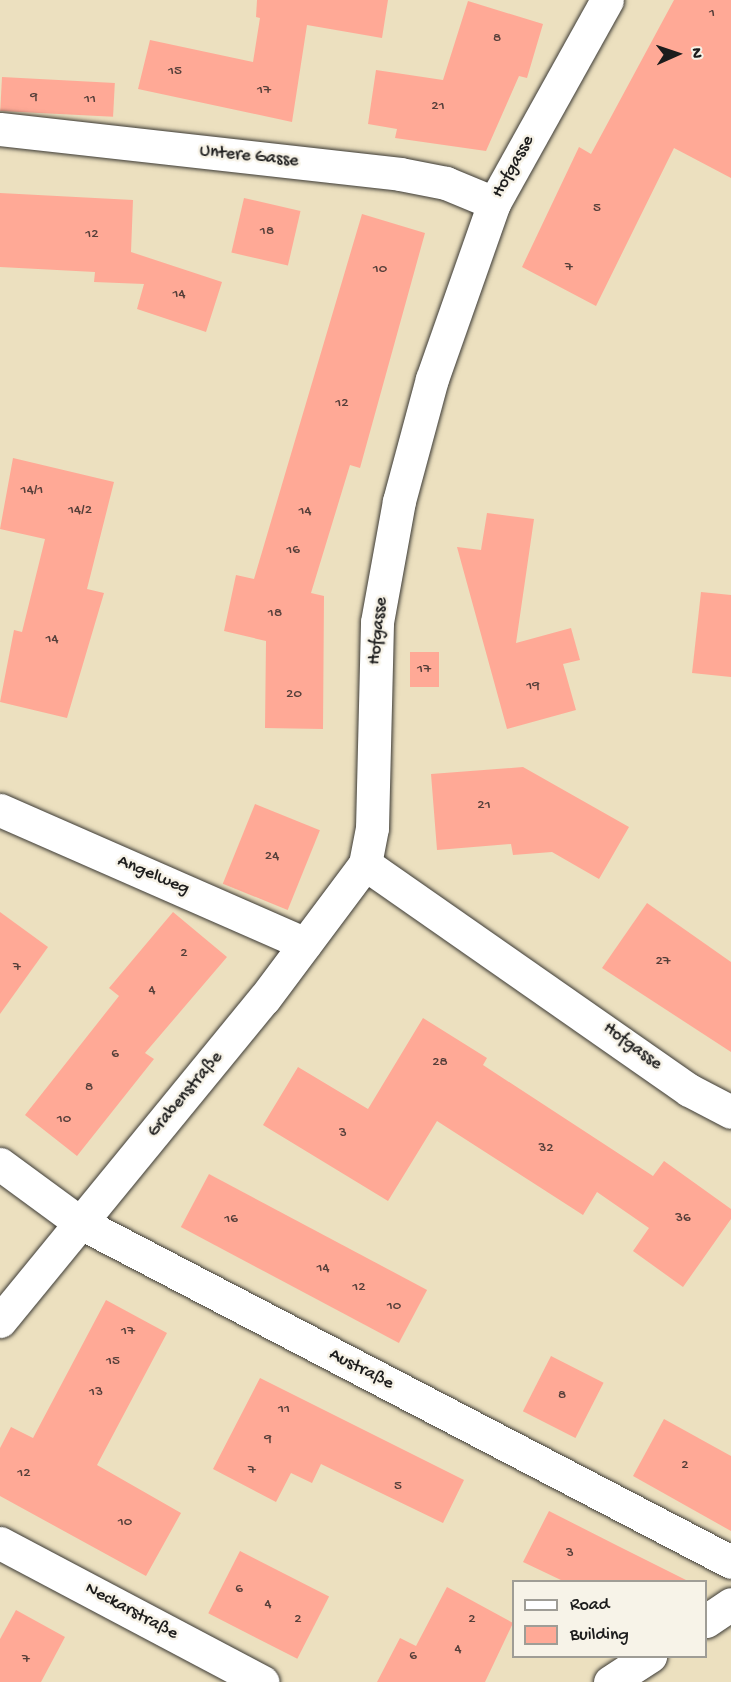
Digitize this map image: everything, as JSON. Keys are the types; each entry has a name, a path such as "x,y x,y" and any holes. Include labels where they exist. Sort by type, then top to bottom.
{"street":[{"name":"Hofgasse","path":"607,0 494,202 459,290 399,501 376,622 372,828 365,864 690,1090 731,1112"},
{"name":"Untere Gasse","path":"0,129 400,174 447,183 494,202"},
{"name":"Angelweg","path":"0,810 306,944"},
{"name":"Grabenstraße","path":"0,1321 306,944 365,864"},
{"name":"Austraße","path":"0,1164 79,1222 731,1562"},
{"name":"Neckarstraße","path":"0,1543 262,1682"},
{"path":"707,1620 731,1604"},
{"path":"610,1682 647,1658"}],"building":[{"path":"257,0 388,0 382,38 307,25 292,122 138,89 150,40 253,62 260,18 256,17"},
{"path":"674,0 731,0 731,178 674,148 596,306 522,267 579,147 591,154"},
{"path":"468,1 543,24 527,78 519,76 486,151 395,138 397,129 368,124 376,70 443,80"},
{"path":"2,77 115,83 113,117 0,111"},
{"path":"0,193 133,200 131,252 222,282 206,332 137,309 144,284 94,282 95,272 0,267"},
{"path":"244,198 301,211 288,266 231,253"},
{"path":"362,214 425,233 360,468 350,465 311,593 324,596 323,729 265,728 266,641 224,631 236,575 254,579"},
{"path":"13,458 114,482 87,589 104,593 67,718 0,702 14,630 22,632 45,539 0,529"},
{"path":"487,513 534,519 516,643 571,628 580,660 563,664 576,710 507,729 457,547 481,550"},
{"path":"701,592 731,595 731,677 692,673"},
{"path":"410,652 439,652 439,687 410,687"},
{"path":"523,767 629,827 599,879 552,852 513,855 511,844 437,850 431,774"},
{"path":"255,804 320,830 288,910 223,884"},
{"path":"647,903 731,962 731,1052 602,968"},
{"path":"0,912 48,947 0,1014"},
{"path":"173,912 227,957 145,1053 154,1059 77,1156 25,1115 119,996 109,988"},
{"path":"423,1018 487,1058 483,1065 653,1176 664,1161 731,1209 731,1219 683,1287 633,1251 649,1228 597,1192 583,1215 437,1121 388,1201 263,1125 298,1067 368,1109"},
{"path":"209,1174 427,1290 399,1343 181,1227"},
{"path":"106,1300 167,1333 97,1465 181,1513 146,1576 0,1496 0,1448 11,1427 33,1438"},
{"path":"551,1356 604,1383 575,1438 523,1411"},
{"path":"260,1378 464,1480 443,1523 321,1464 312,1483 291,1473 276,1502 213,1469"},
{"path":"664,1419 731,1456 731,1531 633,1476"},
{"path":"549,1511 686,1580 561,1580 523,1562"},
{"path":"240,1551 329,1596 297,1659 208,1613"},
{"path":"447,1587 512,1622 485,1682 377,1682 400,1638 416,1646"},
{"path":"16,1610 65,1637 41,1682 0,1682 0,1639"}]}
